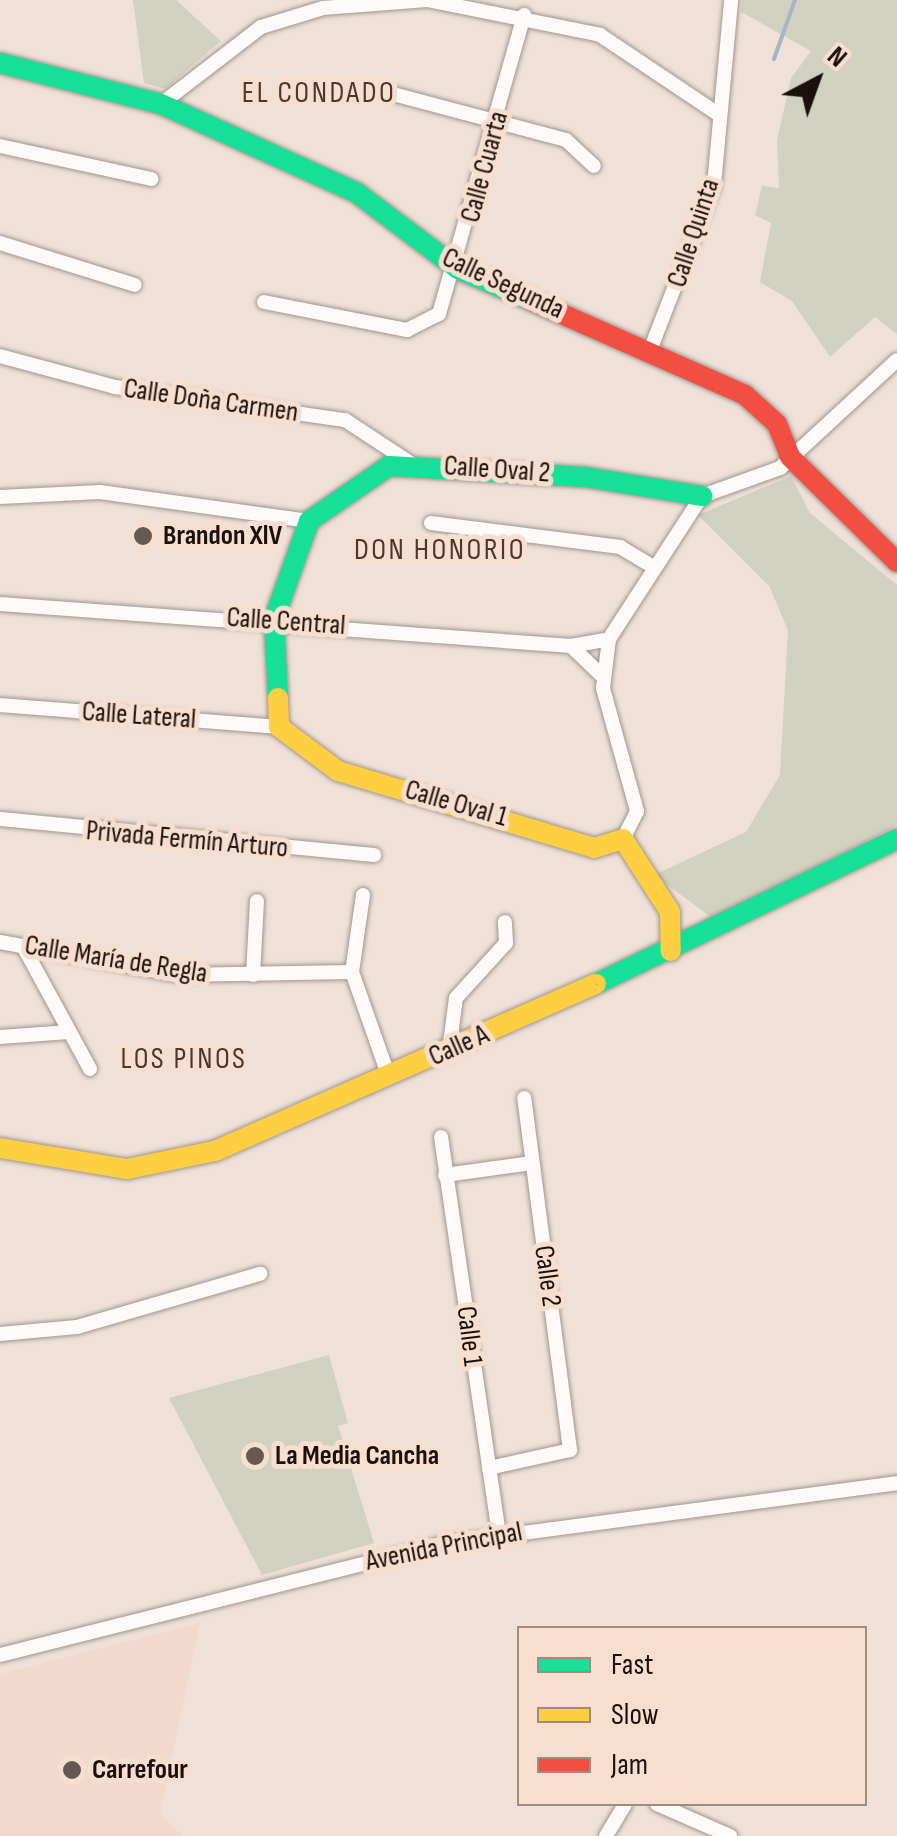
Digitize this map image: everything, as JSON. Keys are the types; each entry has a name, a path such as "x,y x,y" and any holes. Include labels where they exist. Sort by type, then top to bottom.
{"street":[{"path":"162,104 262,27 323,8 427,0 524,16 600,36 718,114"},
{"name":"Calle Quinta","path":"650,348 714,185 731,0"},
{"name":"Calle Cuarta","path":"264,302 407,330 439,314 458,270 524,16"},
{"name":"Calle Segunda","path":"0,63 162,104 219,138 357,193 458,270 650,348 745,395 777,424 790,457 897,562"},
{"path":"394,94 498,118 566,140 594,166"},
{"path":"0,146 150,179"},
{"path":"0,244 135,284"},
{"name":"Calle Doña Carmen","path":"0,356 116,388 346,420 412,464"},
{"path":"671,951 670,912 624,840 636,812 601,675 608,639 652,566 702,496 768,476 897,360"},
{"name":"Calle Oval 2","path":"310,521 365,475 412,464 702,496"},
{"path":"0,497 100,492 310,521 274,620 279,727"},
{"path":"431,523 620,547 652,566"},
{"name":"Calle Central","path":"0,604 274,620 571,646 608,639"},
{"path":"571,646 601,675"},
{"name":"Calle Lateral","path":"0,705 279,727"},
{"name":"Calle Oval 1","path":"279,727 338,771 594,848 624,840"},
{"name":"Privada Fermín Arturo","path":"0,819 374,855"},
{"name":"Calle A","path":"0,1148 126,1169 168,1164 449,1051 671,951 897,838"},
{"path":"363,896 352,972 389,1077"},
{"path":"252,975 257,901"},
{"path":"449,1051 456,998 506,943 505,922"},
{"name":"Calle María de Regla","path":"0,942 178,974 352,972"},
{"path":"23,946 90,1070"},
{"path":"0,1037 69,1032"},
{"name":"Calle 2","path":"489,1468 568,1454 524,1098"},
{"name":"Calle 1","path":"441,1136 498,1536"},
{"path":"446,1175 532,1163"},
{"path":"0,1334 77,1326 260,1274"},
{"name":"Avenida Principal","path":"0,1656 241,1589 498,1536 897,1483"},
{"path":"606,1836 624,1806"},
{"path":"662,1806 730,1836"}],"shaded area":[{"path":"200,1623 160,1813 182,1836 0,1836 0,1674"}],"green space":[{"path":"133,0 176,0 221,41 165,89 144,83"},
{"path":"742,0 897,0 897,334 875,317 830,357 792,301 760,282 771,223 755,215 762,186 779,188 777,140 791,78 811,51 741,12"},
{"path":"791,476 810,513 897,585 897,825 715,920 654,875 746,832 780,775 788,630 769,586 698,515"},
{"path":"329,1355 348,1423 338,1426 374,1543 262,1575 169,1398"}],"waterway":[{"path":"774,59 795,0"}],"traffic: fast":[{"path":"0,63 161,104 357,193 458,269 530,300"},
{"path":"278,698 274,619 309,521 389,466 585,477 702,496"},
{"path":"596,984 897,839"}],"traffic: slow":[{"path":"278,698 279,727 338,771 594,848 623,839 670,912 671,951"},
{"path":"0,1148 127,1169 215,1151 596,984"}],"traffic: jam":[{"path":"530,300 745,395 777,424 790,457 897,562"}],"place":[{"name":"Brandon XlV","path":"143,536"},
{"name":"La Media Cancha","path":"255,1456"},
{"name":"Carrefour","path":"72,1770"}],"district":[{"name":"EL CONDADO","path":"319,93"},
{"name":"DON HONORIO","path":"440,550"},
{"name":"LOS PINOS","path":"184,1059"}]}
